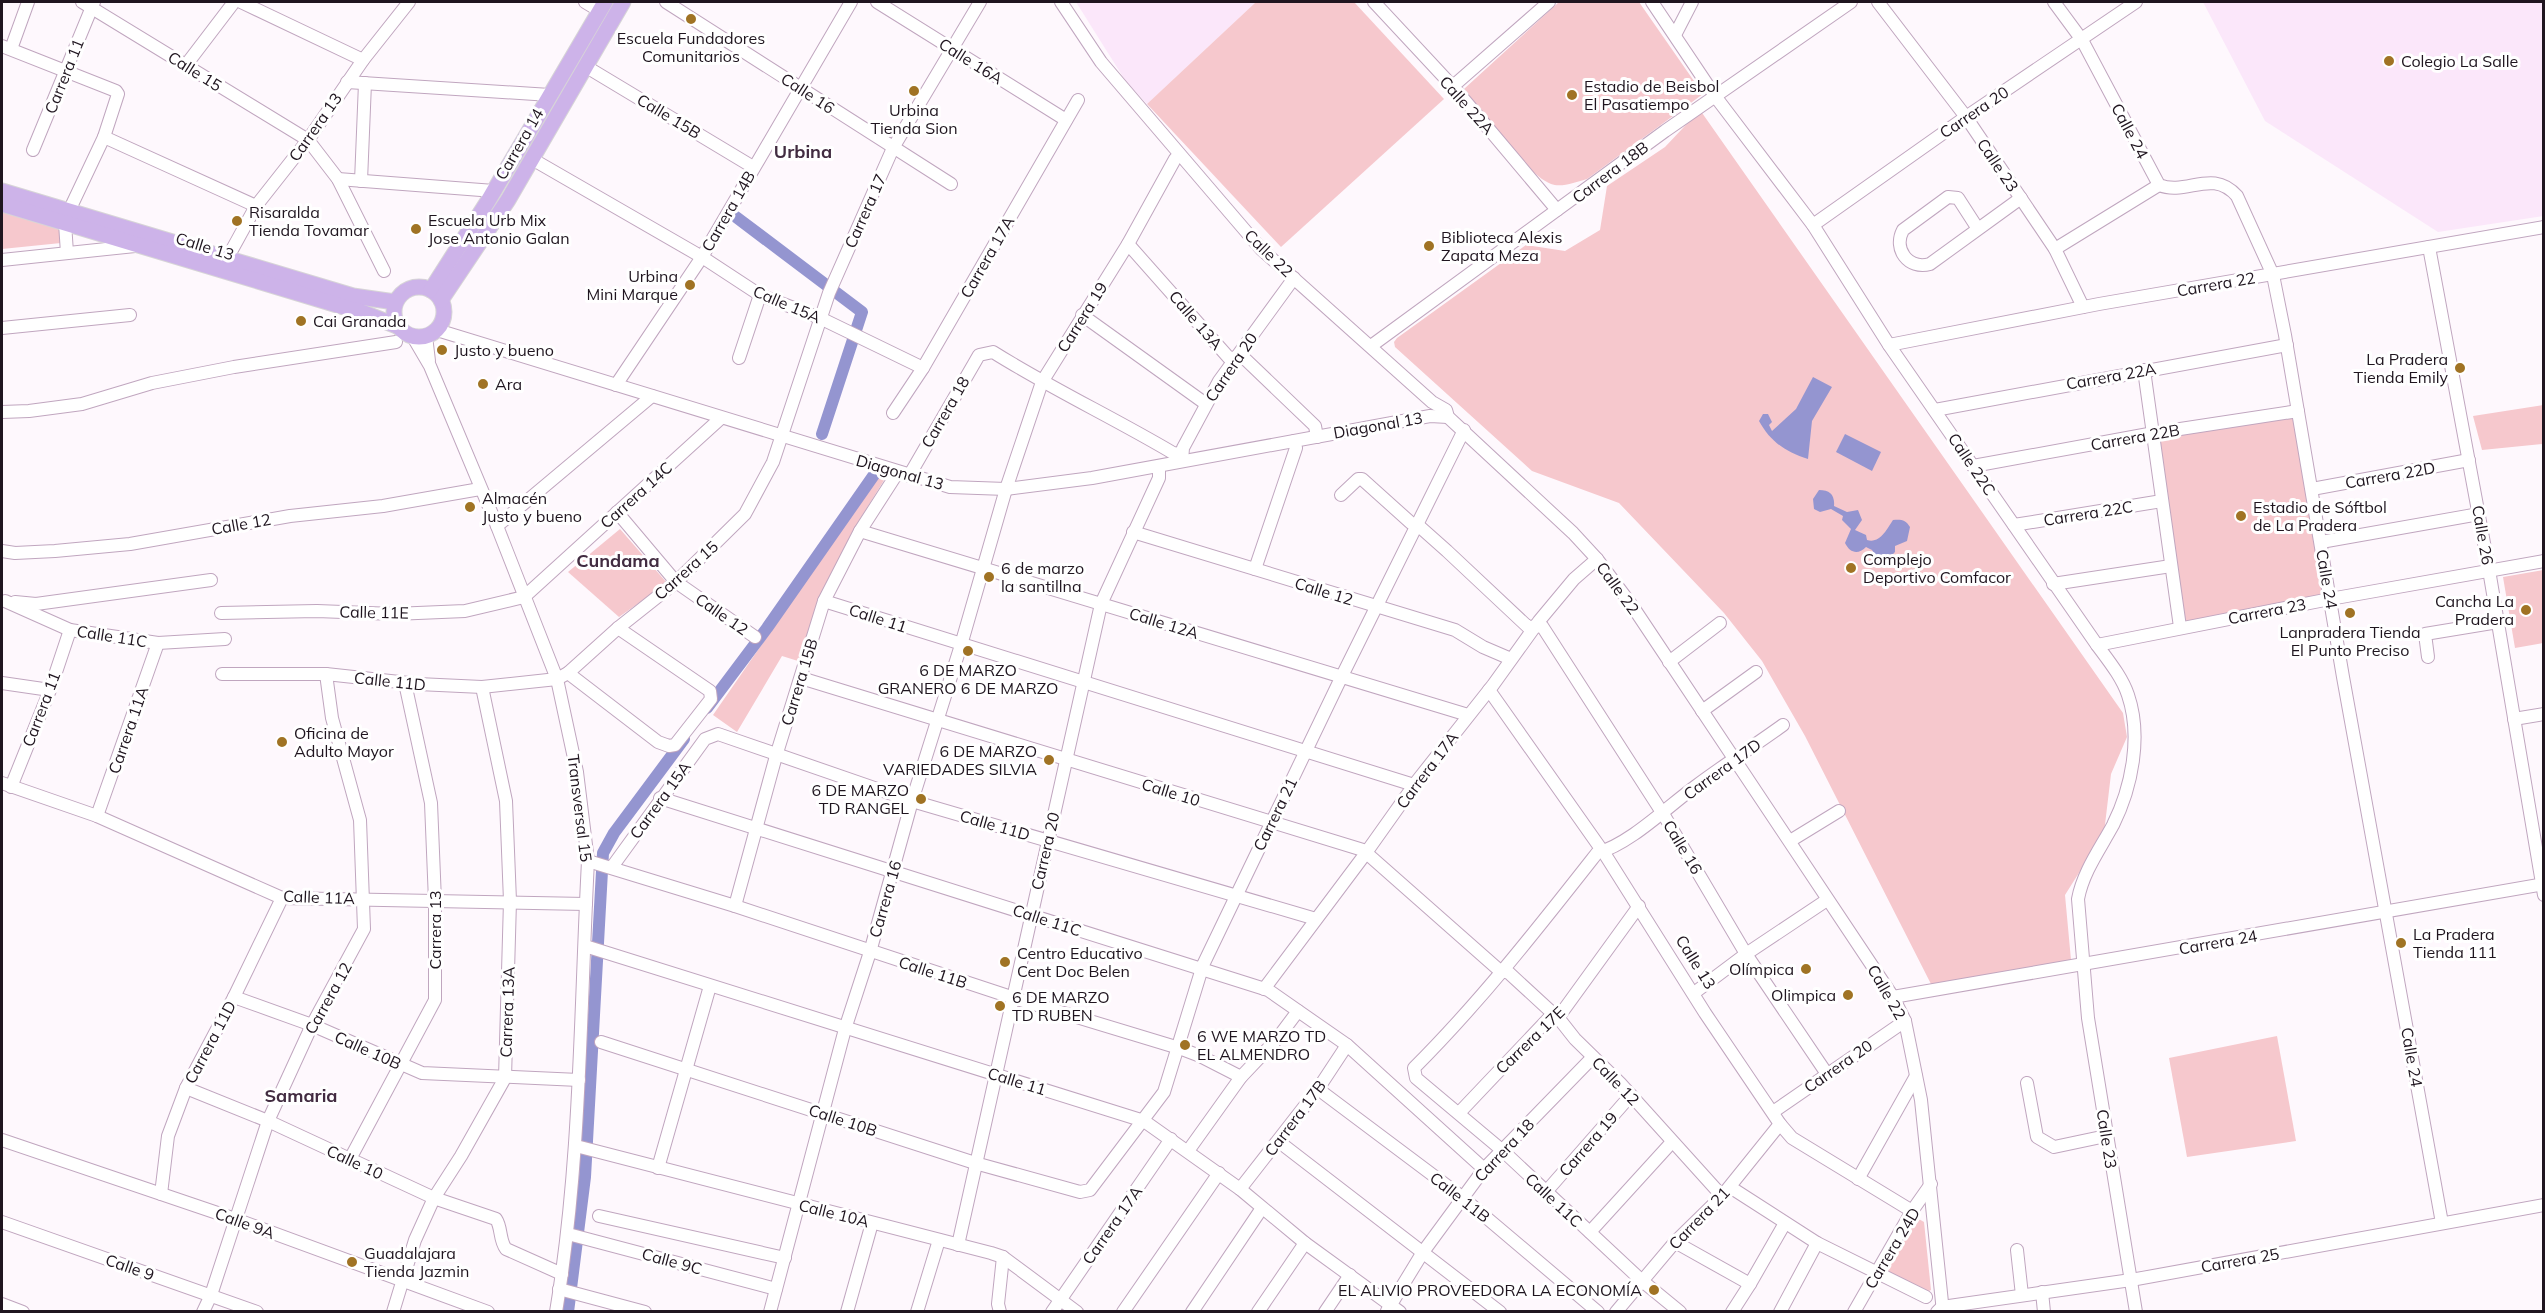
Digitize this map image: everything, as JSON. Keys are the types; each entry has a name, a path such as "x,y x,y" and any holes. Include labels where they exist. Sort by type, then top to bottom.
{"main road":[{"name":"Carrera 14","path":"436,295 605,2"},
{"name":"Carrera 14","path":"436,295 491,225 623,2"},
{"name":"Calle 13","path":"2,191 141,245 364,313 397,326"},
{"name":"Calle 13","path":"2,204 67,217 228,257 353,296 395,303"},
{"path":"411,288 424,288 436,295 444,316 425,334 397,326 393,312 399,296 411,288"}],"street":[{"path":"28,2 6,47 116,90 118,94 104,137 67,217 67,253"},
{"path":"186,65 234,2"},
{"path":"241,2 363,60"},
{"name":"Carrera 13","path":"228,257 256,206 308,141 347,82 409,2"},
{"path":"585,2 595,8 597,15"},
{"name":"Calle 16","path":"666,2 951,184"},
{"name":"Carrera 14B","path":"616,385 702,257 851,2"},
{"name":"Calle 16A","path":"877,2 1066,120"},
{"name":"Carrera 17","path":"783,436 829,293 893,148 980,2"},
{"name":"Calle 22","path":"1061,2 1101,62 1261,249 1432,402 1446,410 1448,417 1573,533 1597,559 1633,607 1893,997 1905,1021 1916,1076 1931,1185 1941,1310"},
{"name":"Calle 22A","path":"1374,2 1452,87 1557,210"},
{"path":"1452,87 1549,2"},
{"name":"Calle 22C","path":"1652,2 1663,7 1675,35 1715,96 1813,225 1889,345 2097,645 2128,694 2135,734 2133,760 2128,781 2114,822 2082,881 2078,899 2084,965"},
{"path":"1675,35 1692,2"},
{"name":"Carrera 18B","path":"1371,346 1715,96 1851,2"},
{"name":"Calle 23","path":"1878,2 1965,117 2021,198 2055,249 2083,307"},
{"name":"Calle 24","path":"2054,2 2082,40 2159,185 2175,189 2210,182 2230,189 2237,196 2273,274 2442,1223"},
{"name":"Carrera 20","path":"1813,225 1965,117 2136,2"},
{"name":"Calle 15","path":"89,3 308,141 338,179 384,271"},
{"name":"Carrera 11","path":"33,150 67,71 89,3"},
{"name":"Calle 15B","path":"585,66 753,167"},
{"path":"347,82 550,95"},
{"path":"361,181 365,83"},
{"name":"Carrera 17A","path":"893,413 923,368 1078,100"},
{"path":"104,137 256,206"},
{"name":"Carrera 19","path":"1006,489 1042,382 1128,244 1174,159 1179,155"},
{"name":"Calle 15A","path":"532,159 702,257 760,295 847,330 923,368"},
{"path":"338,179 494,191"},
{"path":"2055,249 2159,185"},
{"path":"1978,229 1958,198 1948,197 1903,230 1899,236 1899,244 1904,256 1913,265 1930,264 2021,198"},
{"name":"Carrera 22","path":"1889,345 2083,307 2544,227"},
{"name":"Calle 13A","path":"1128,244 1229,357 1243,357 1315,426 1317,437"},
{"path":"2,260 141,245"},
{"name":"Calle 26","path":"2429,248 2489,570 2543,888"},
{"name":"Carrera 20","path":"1182,458 1206,404 1294,278"},
{"path":"739,358 760,295"},
{"path":"2,328 130,315"},
{"path":"1082,315 1206,404"},
{"name":"Diagonal 13","path":"425,334 616,385 950,487 1006,489 1159,466 1182,458 1294,441 1430,416 1448,417"},
{"name":"Transversal 15","path":"425,334 430,366 524,597 563,676 577,772 601,864 586,904 594,948 579,1080 582,1148 574,1236 562,1274 567,1291 556,1311"},
{"path":"2,412 82,404 164,380 396,342"},
{"name":"Carrera 22A","path":"1935,410 2287,345"},
{"name":"Carrera 18","path":"903,474 979,355 993,352 1042,382"},
{"path":"2144,370 2180,627"},
{"path":"1042,382 1116,419 1182,458"},
{"path":"497,526 652,396"},
{"path":"1430,416 1432,402"},
{"name":"Carrera 22B","path":"1973,466 2154,433 2298,411"},
{"name":"Carrera 14C","path":"524,597 721,418"},
{"name":"Carrera 21","path":"1086,1192 1094,1187 1164,1092 1202,969 1376,605 1464,430"},
{"name":"Carrera 15","path":"563,676 676,582 745,514 773,462 783,436"},
{"path":"1255,569 1296,448 1294,441"},
{"name":"Carrera 22D","path":"2312,489 2469,460"},
{"name":"Carrera 20","path":"958,1245 994,1074 1014,999 1101,604 1132,532 1159,478 1159,466"},
{"name":"Carrera 15B","path":"735,906 755,827 824,601 860,531 903,474"},
{"path":"1341,495 1358,479 1362,479 1447,551 1528,627 1536,626"},
{"name":"Calle 12","path":"2,551 15,553 55,551 130,544 290,516 383,506 480,489"},
{"name":"Carrera 16","path":"771,1311 845,1029 870,952 912,801 961,645 1006,489"},
{"name":"Carrera 22C","path":"2014,525 2162,501"},
{"name":"Calle 12","path":"617,513 676,582 755,637"},
{"path":"2320,542 2479,514"},
{"name":"Calle 12A","path":"860,531 1468,716"},
{"name":"Calle 12","path":"1132,532 1455,630 1483,647 1511,659"},
{"name":"Carrera 17A","path":"1264,988 1414,785 1489,690 1555,600 1597,559"},
{"name":"Carrera 23","path":"2097,645 2180,627 2544,561"},
{"path":"2053,584 2171,566"},
{"path":"3,601 36,604 212,580"},
{"name":"Calle 11E","path":"221,613 317,611 394,614 465,611 524,597"},
{"name":"Calle 11C","path":"3,601 70,630 158,643 225,639"},
{"name":"Calle 11","path":"824,601 1414,785"},
{"path":"1669,662 1720,622"},
{"path":"2428,657 2425,634 2498,622"},
{"name":"Calle 16","path":"1536,626 1542,626 1662,813 1746,954 1827,1074"},
{"path":"563,676 658,742 669,746 675,745 711,699 710,691 618,628"},
{"name":"Carrera 11","path":"6,785 50,690 70,630"},
{"name":"Carrera 11A","path":"97,816 158,643"},
{"path":"1702,711 1756,672"},
{"name":"Calle 11D","path":"222,675 326,674 405,683 482,687 563,676"},
{"name":"Carrera 12","path":"203,1311 211,1295 268,1121 312,1025 364,929 360,820 332,718 326,674"},
{"name":"Calle 10","path":"801,678 1366,852 1504,972"},
{"path":"2,683 50,690"},
{"name":"Carrera 13","path":"350,1159 435,1000 435,900 431,803 405,683"},
{"name":"Carrera 13A","path":"393,1311 415,1240 434,1198 505,1078 510,901 506,801 482,687"},
{"name":"Calle 13","path":"1489,690 1603,852 1695,993 1705,1013 1780,1124 1792,1138 1912,1211"},
{"path":"2514,719 2544,714"},
{"name":"Carrera 17D","path":"1603,852 1662,813 1695,786 1783,725"},
{"name":"Calle 11D","path":"711,735 718,734 776,756 912,801 1316,919"},
{"name":"Carrera 15A","path":"601,864 660,798 705,738 711,735"},
{"name":"Calle 11A","path":"6,785 97,816 282,898 586,904"},
{"name":"Calle 11C","path":"660,798 892,873 1264,988 1347,1045 1484,1169"},
{"path":"1790,841 1839,811"},
{"path":"1504,972 1597,854 1603,852"},
{"name":"Calle 11B","path":"601,864 1014,999 1179,1048 1241,1077"},
{"name":"Carrera 24","path":"1893,997 2386,912 2543,888"},
{"name":"Carrera 11D","path":"161,1194 168,1136 186,1088 234,997 282,898"},
{"path":"1695,993 1746,954 1827,900"},
{"name":"Carrera 17E","path":"1459,1113 1527,1039 1550,1017 1560,1015 1639,906"},
{"name":"Calle 11","path":"594,948 845,1029 1144,1121 1240,1189 1305,1243 1393,1309"},
{"name":"Calle 23","path":"2084,965 2088,1018 2136,1311"},
{"name":"Calle 12","path":"1504,972 1509,973 1555,1016 1631,1095 1671,1142 1726,1191 1785,1222 1817,1243 1878,1271 1926,1297"},
{"name":"Calle 11C","path":"1504,972 1414,1068 1413,1073 1416,1078 1503,1151 1545,1193 1641,1280"},
{"path":"658,1167 710,986"},
{"name":"Calle 10B","path":"234,997 312,1025 422,1073 579,1080"},
{"path":"1188,1151 1241,1077 1277,1039 1298,1011"},
{"name":"Carrera 20","path":"1773,1112 1905,1021"},
{"name":"Calle 10B","path":"602,1042 975,1163 1086,1192"},
{"name":"Carrera 17B","path":"1240,1189 1318,1089 1347,1045"},
{"name":"Carrera 18","path":"1393,1309 1424,1252 1484,1169 1593,1057"},
{"path":"1858,1179 1916,1076"},
{"path":"2026,1083 2037,1137 2047,1145 2054,1147 2106,1136"},
{"name":"Calle 10","path":"186,1088 268,1121 434,1198 496,1219 502,1244 506,1249 562,1274"},
{"name":"Calle 11B","path":"1318,1089 1462,1197 1598,1311"},
{"name":"Carrera 19","path":"1545,1193 1631,1095"},
{"name":"Carrera 21","path":"1616,1311 1675,1242 1726,1191 1780,1124"},
{"name":"Carrera 17A","path":"1052,1311 1171,1139"},
{"name":"Calle 9A","path":"2,1140 236,1219 403,1282 488,1311"},
{"path":"1278,1141 1500,1311"},
{"path":"1590,1232 1671,1142"},
{"name":"Calle 10A","path":"582,1148 1003,1257 1077,1311"},
{"path":"1123,1311 1218,1173"},
{"name":"Carrera 24D","path":"1854,1311 1912,1211 1931,1185"},
{"name":"Carrera 25","path":"1941,1310 2022,1294 2131,1280 2544,1205"},
{"path":"1192,1311 1262,1208"},
{"path":"599,1216 784,1258"},
{"name":"Calle 9","path":"2,1222 258,1311"},
{"path":"1732,1311 1785,1222"},
{"path":"847,1311 872,1223"},
{"name":"Calle 9C","path":"574,1236 776,1288"},
{"path":"917,1311 939,1240"},
{"path":"1675,1242 1750,1284"},
{"path":"1257,1311 1305,1243"},
{"path":"1780,1311 1817,1243"},
{"path":"2017,1250 2022,1294"},
{"path":"1000,1311 998,1304 1003,1257"},
{"path":"1325,1311 1350,1275"},
{"path":"1641,1280 1667,1308 1680,1311"},
{"path":"567,1291 645,1311"},
{"path":"2042,1292 2044,1311"},
{"path":"2,1304 23,1311"}],"shaded area":[{"path":"1076,2 1256,2 1147,104 1125,80"},
{"path":"1256,2 1354,2 1444,99 1281,247 1147,104"},
{"name":"Estadio de Beisbol El Pasatiempo","path":"1559,2 1639,2 1703,94 1587,179 1559,185 1551,184 1541,178 1517,156 1464,89"},
{"name":"Colegio La Salle","path":"2203,2 2543,2 2543,216 2438,232 2265,121"},
{"name":"Complejo Deportivo Comfacor","path":"1700,110 2123,713 2127,737 2111,774 2104,833 2065,895 2071,960 1931,984 1805,736 1762,661 1724,613 1619,503 1532,471 1395,347 1394,342 1397,338 1526,245 1565,251 1600,230 1607,186 1665,147"},
{"path":"2,207 63,227 61,243 2,249"},
{"path":"2543,405 2543,444 2482,450 2473,416"},
{"name":"Estadio de Sóftbol de La Pradera","path":"2298,411 2330,599 2180,627 2154,433"},
{"path":"879,475 886,477 855,527 819,601 798,661 782,656 737,732 713,715"},
{"path":"620,529 667,583 619,617 568,572"},
{"name":"Cancha La Pradera","path":"2543,570 2543,643 2515,648 2503,577"},
{"path":"2277,1036 2296,1141 2187,1157 2169,1058"},
{"path":"1917,1218 1924,1222 1931,1290 1925,1293 1887,1272"}],"water":[{"path":"1813,377 1832,387 1812,421 1808,459 1779,445 1759,421 1763,414 1768,414 1772,422 1769,425 1772,431 1796,409"},
{"path":"1845,434 1881,452 1872,471 1836,452"},
{"path":"1819,490 1831,494 1834,506 1847,512 1858,510 1862,520 1855,530 1866,535 1867,540 1876,540 1893,520 1898,520 1905,521 1910,527 1907,541 1895,546 1895,552 1889,558 1876,557 1872,550 1866,547 1857,552 1852,551 1845,543 1851,529 1842,520 1843,516 1831,509 1820,512 1814,509 1813,499"}],"waterway":[{"path":"736,217 862,312 822,434"},
{"path":"707,708 767,628 876,472"},
{"path":"568,1312 585,1177 603,853 614,833 684,739"}],"place":[{"name":"Escuela Fundadores Comunitarios","path":"691,19"},
{"name":"Colegio La Salle","path":"2389,61"},
{"name":"Urbina Tienda Sion","path":"914,91"},
{"name":"Estadio de Beisbol El Pasatiempo","path":"1572,95"},
{"name":"Risaralda Tienda Tovamar","path":"237,221"},
{"name":"Escuela Urb Mix Jose Antonio Galan","path":"416,229"},
{"name":"Biblioteca Alexis Zapata Meza","path":"1429,246"},
{"name":"Urbina Mini Marque","path":"690,285"},
{"name":"Cai Granada","path":"301,321"},
{"name":"Justo y bueno","path":"442,350"},
{"name":"La Pradera Tienda Emily","path":"2460,368"},
{"name":"Ara","path":"483,384"},
{"name":"Almacén Justo y bueno","path":"470,507"},
{"name":"Estadio de Sóftbol de La Pradera","path":"2241,516"},
{"name":"Complejo Deportivo Comfacor","path":"1851,568"},
{"name":"6 de marzo la santillna","path":"989,577"},
{"name":"Cancha La Pradera","path":"2526,610"},
{"name":"Lanpradera Tienda El Punto Preciso","path":"2350,613"},
{"name":"6 DE MARZO GRANERO 6 DE MARZO","path":"968,651"},
{"name":"Oficina de Adulto Mayor","path":"282,742"},
{"name":"6 DE MARZO VARIEDADES SILVIA","path":"1049,760"},
{"name":"6 DE MARZO TD RANGEL","path":"921,799"},
{"name":"La Pradera Tienda 111","path":"2401,943"},
{"name":"Centro Educativo Cent Doc Belen","path":"1005,962"},
{"name":"Olímpica","path":"1806,969"},
{"name":"Olimpica","path":"1848,995"},
{"name":"6 DE MARZO TD RUBEN","path":"1000,1006"},
{"name":"6 WE MARZO TD EL ALMENDRO","path":"1185,1045"},
{"name":"Guadalajara Tienda Jazmin","path":"352,1262"},
{"name":"EL ALIVIO PROVEEDORA LA ECONOMÍA","path":"1654,1290"}],"district":[{"name":"Urbina","path":"803,151"},
{"name":"Cundama","path":"618,560"},
{"name":"Samaria","path":"301,1095"}]}
